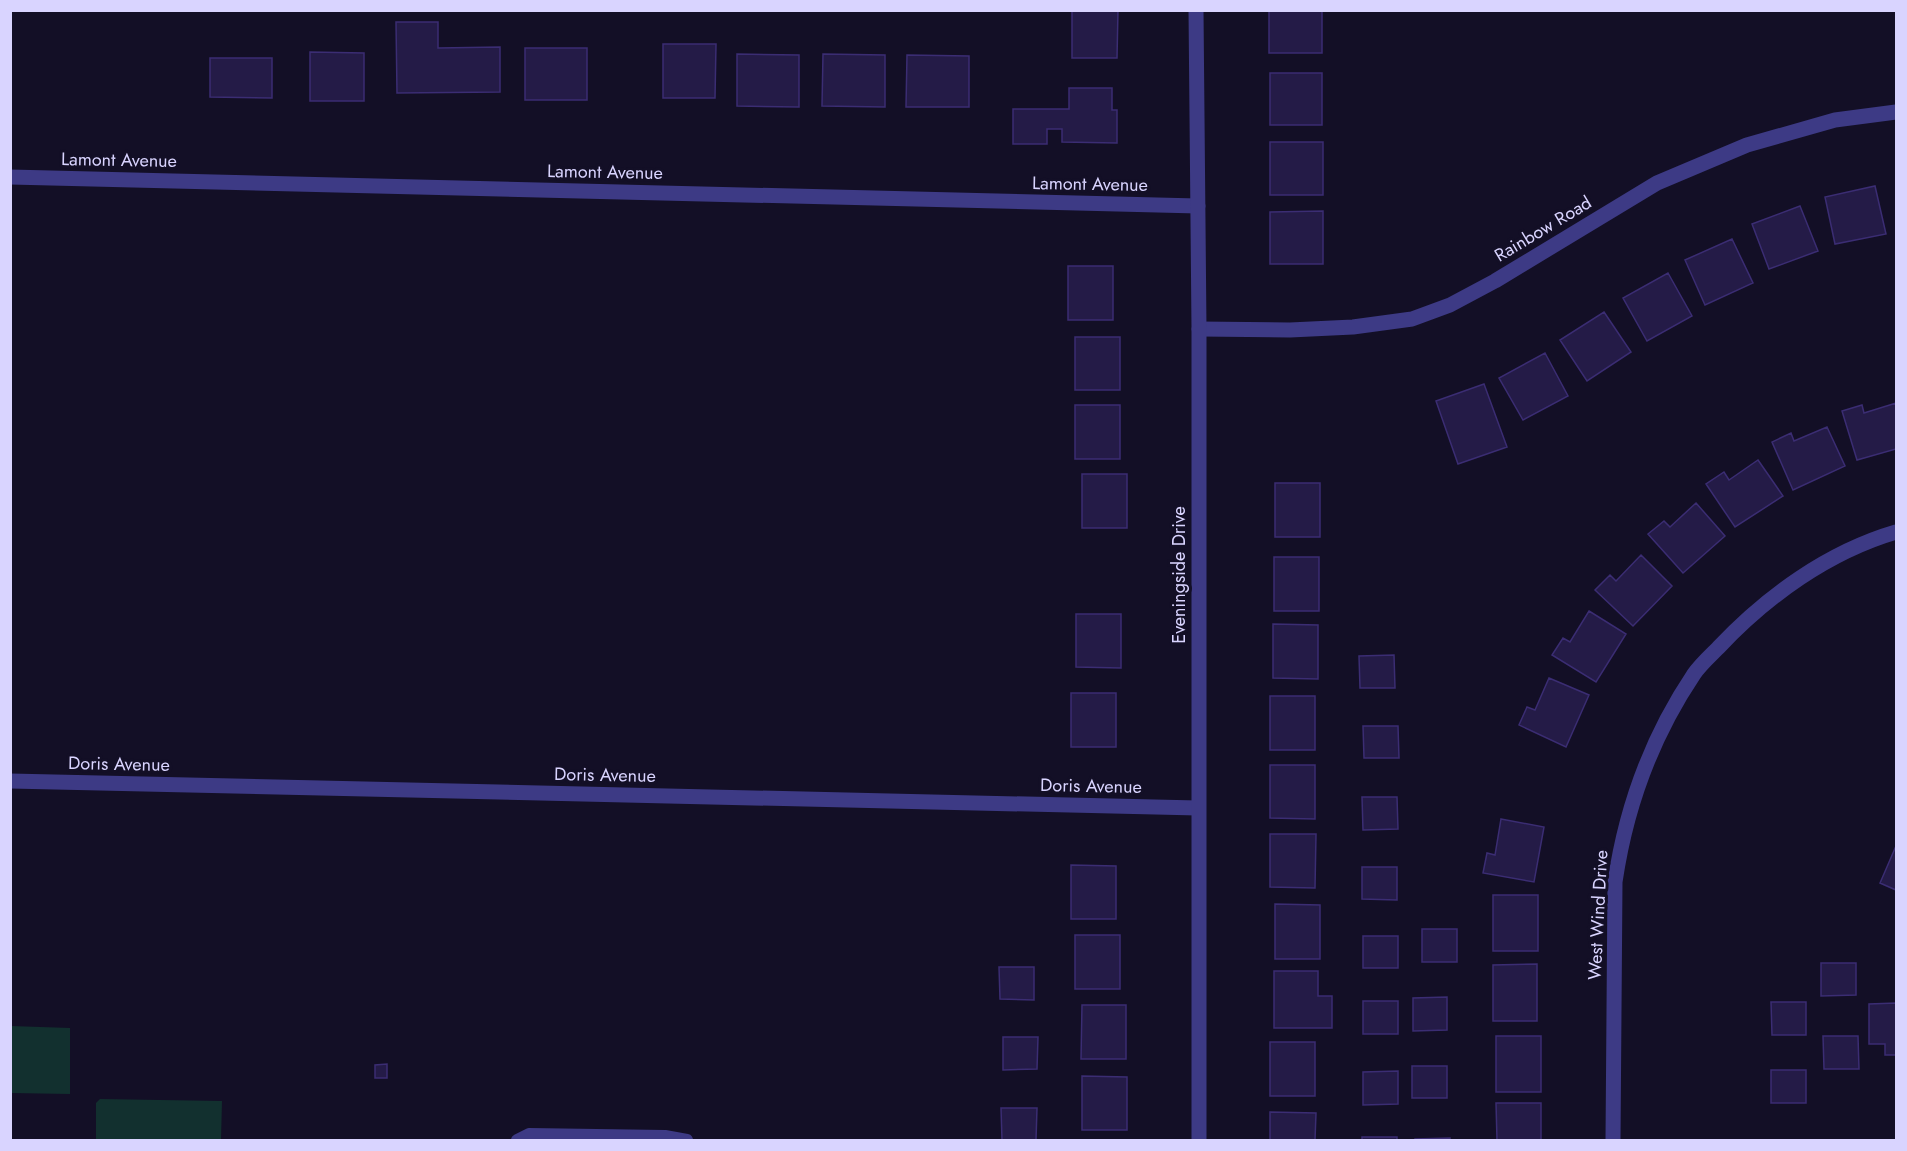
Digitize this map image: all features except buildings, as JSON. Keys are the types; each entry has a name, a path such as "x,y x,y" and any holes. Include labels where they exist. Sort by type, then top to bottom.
{"street":[{"name":"Eveningside Drive","path":"1196,10 1199,329 1199,1140"},
{"name":"Rainbow Road","path":"1199,329 1300,330 1353,327 1412,319 1450,305 1495,281 1657,183 1758,142 1835,120 1896,112"},
{"name":"Lamont Avenue","path":"10,177 1198,207"},
{"name":"West Wind Drive","path":"1613,1140 1615,882 1621,842 1636,787 1660,731 1695,673 1738,627 1810,570 1896,532"},
{"name":"Doris Avenue","path":"10,781 1198,808"}],"lane":[{"path":"517,1140 529,1134 665,1136 687,1140"}],"green space":[{"path":"11,1026 70,1028 70,1094 11,1093"},
{"path":"100,1099 222,1101 221,1140 96,1140 96,1103"}]}
